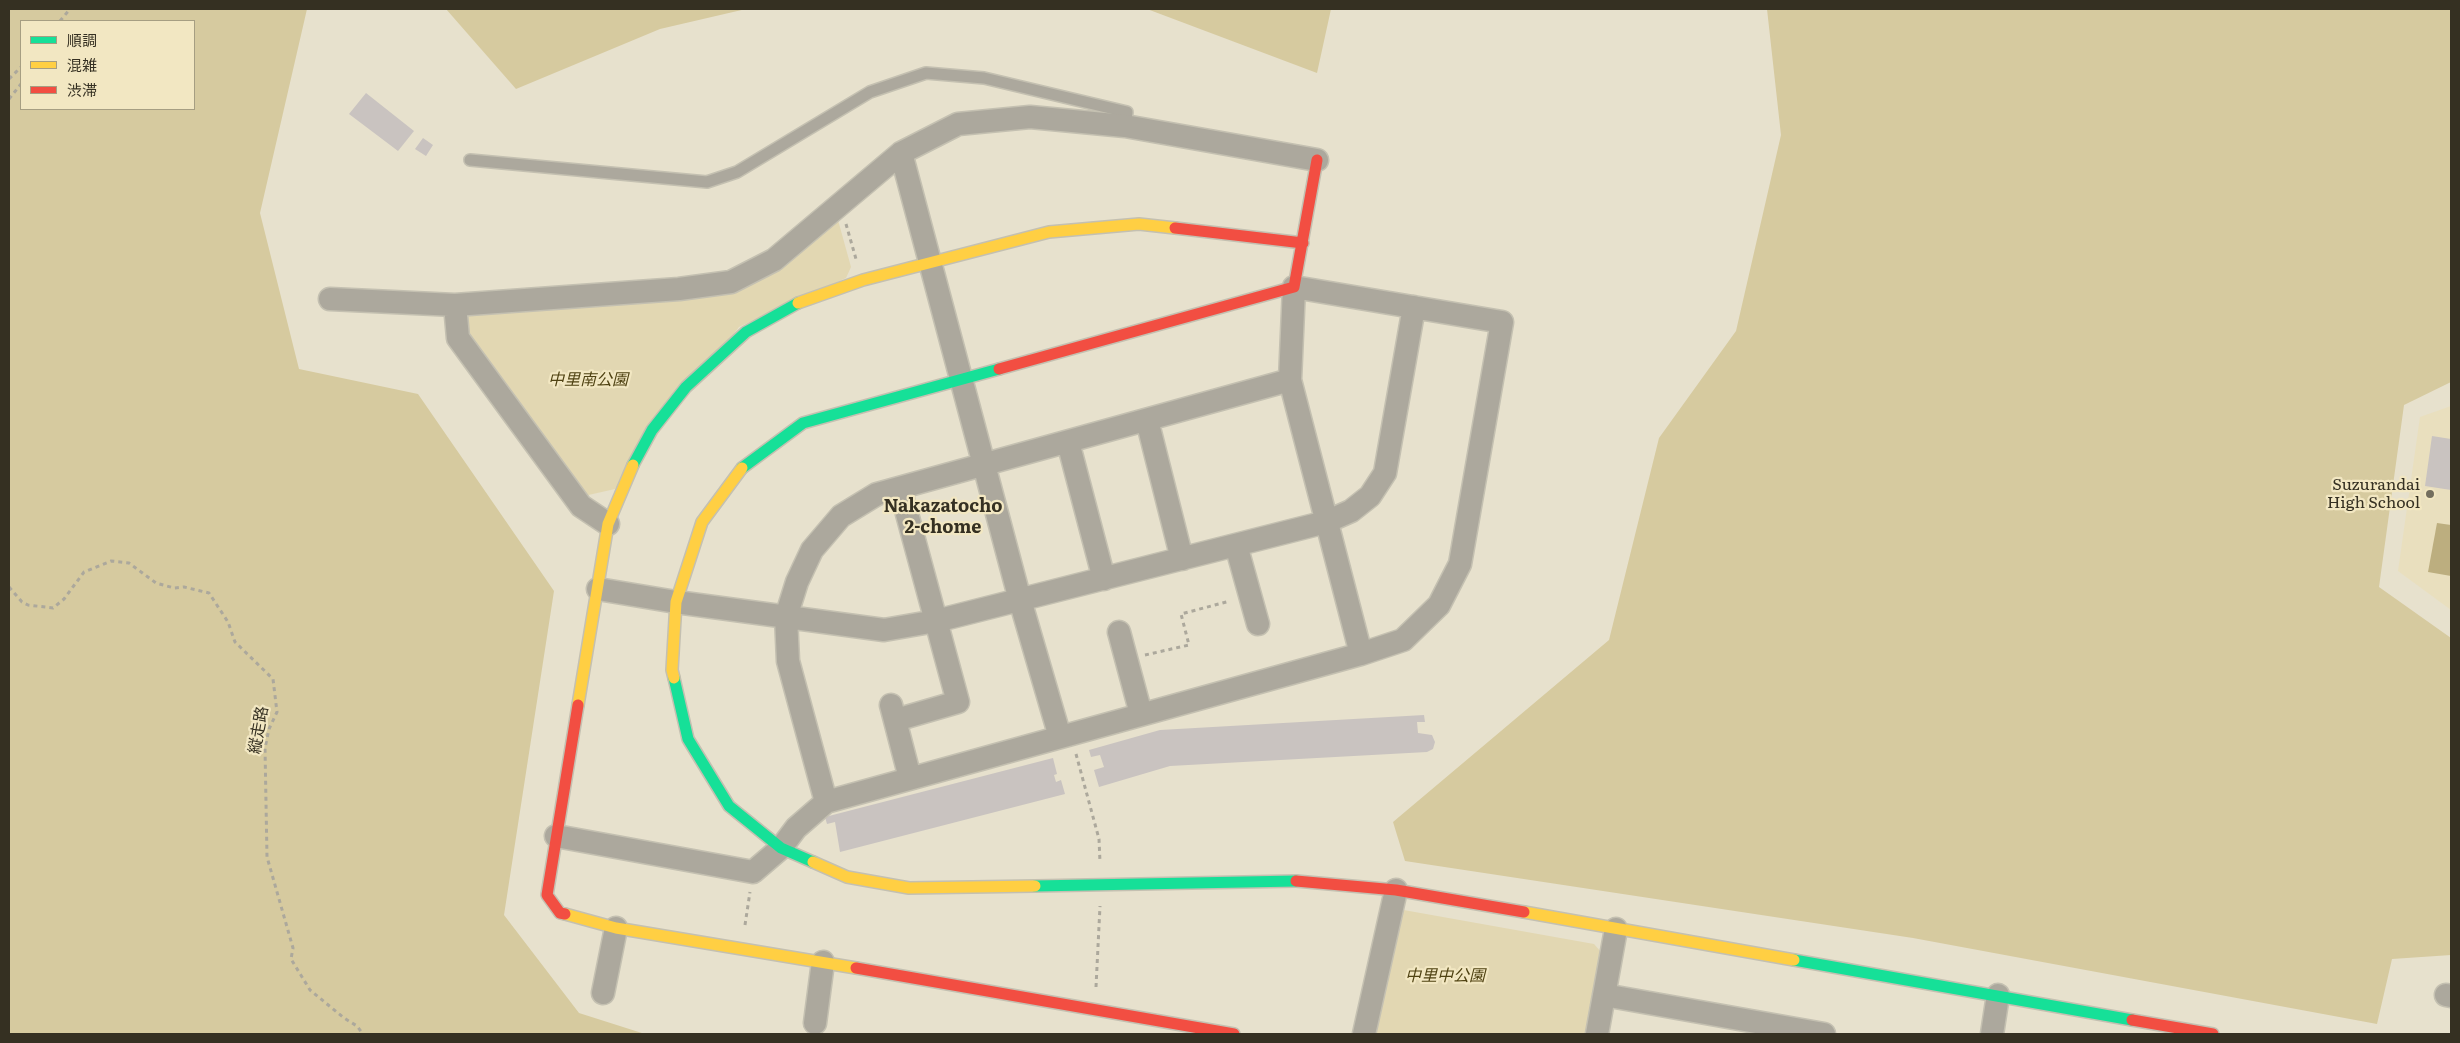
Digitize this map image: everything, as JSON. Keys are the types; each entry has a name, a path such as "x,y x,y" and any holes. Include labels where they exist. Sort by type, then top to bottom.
{"street":[{"path":"330,299 455,305 678,289 731,282 774,260 901,153 958,124 1030,117 1124,126 1318,160 1294,287 1290,380 1361,654"},
{"path":"901,153 959,378 1020,600 1060,736"},
{"path":"1234,1034 616,928 560,913 546,895 608,524 628,474 652,430 686,386 746,332 796,304 863,280 1049,232 1139,224 1303,243"},
{"path":"556,836 753,872 781,848 796,828 826,802 1361,654 1403,640 1438,605 1460,564 1502,322 1294,287 959,378 803,423 745,464 702,522 676,602 672,670 688,739 730,806 781,848 847,877 909,888 1293,881 1396,890 2213,1034"},
{"path":"455,305 458,338 582,506 608,524"},
{"path":"598,589 676,602 884,630 936,621 1326,522 1351,511 1370,496 1385,474 1414,307"},
{"path":"826,802 788,661 786,617 797,582 812,550 841,516 877,494 1290,380"},
{"path":"1147,420 1182,559"},
{"path":"1068,442 1104,578"},
{"path":"900,488 958,702 894,712 910,778"},
{"path":"1236,545 1258,624"},
{"path":"1119,632 1141,714"},
{"path":"1364,1034 1396,890"},
{"path":"603,993 616,928"},
{"path":"1597,1034 1616,929"},
{"path":"815,1023 823,962"},
{"path":"1604,995 1824,1034"},
{"path":"1992,1034 1998,995"}],"lane":[{"path":"470,160 708,182 736,172 870,92 926,73 984,78 1127,112 1124,126"}],"path":[{"path":"61,20 70,9"},
{"path":"9,79 20,68"},
{"path":"9,99 20,85"},
{"path":"840,204 863,280"},
{"name":"縦走路","path":"9,587 22,602 53,608 64,599 84,572 111,561 129,564 156,583 174,588 184,586 209,593 228,622 235,642 273,679 277,712 269,729 266,748 267,857 293,948 291,959 310,990 344,1018 358,1026 363,1034"},
{"path":"1126,660 1190,645 1181,614 1250,596"},
{"path":"741,948 753,872"}],"shaded area":[{"path":"9,9 307,9 260,213 299,369 418,394 554,591 504,915 579,1013 645,1034 9,1034"},
{"path":"446,9 746,9 660,29 516,89"},
{"path":"1147,9 1331,9 1317,73"},
{"path":"1767,9 2451,9 2451,382 2404,405 2379,587 2451,638 2451,955 2392,959 2377,1024 1913,938 1405,861 1393,822 1609,640 1659,438 1736,331 1781,135"},
{"name":"Suzurandai High School","path":"2451,406 2451,610 2398,571 2420,417"},
{"path":"2437,523 2451,525 2451,576 2428,572"}],"green space":[{"name":"中里南公園","path":"838,220 851,267 846,278 739,327 615,489 584,496 463,326 469,314 677,300"},
{"name":"中里中公園","path":"1398,909 1594,944 1601,952 1587,1034 1373,1034"}],"building":[{"path":"366,93 414,131 398,151 349,114"},
{"path":"423,138 433,145 426,156 415,149"},
{"path":"2432,436 2451,439 2451,490 2425,486"},
{"path":"1424,715 1425,722 1417,722 1418,733 1432,735 1435,742 1433,749 1427,752 1170,766 1099,787 1094,770 1104,767 1100,755 1091,757 1089,750 1160,730"},
{"path":"1053,758 1057,774 1054,775 1056,782 1061,780 1065,794 840,852 835,822 827,824 825,817"}],"traffic: fast":[{"path":"633,465 652,430 686,387 746,332 798,303"},
{"path":"742,468 803,423 999,369"},
{"path":"674,678 688,739 729,806 781,848 813,862"},
{"path":"1035,886 1296,881"},
{"path":"1794,960 2132,1020"}],"traffic: slow":[{"path":"798,303 863,280 1049,232 1139,224 1175,228"},
{"path":"578,705 608,524 633,465"},
{"path":"674,678 672,670 676,602 702,522 742,468"},
{"path":"813,862 847,877 909,888 1035,886"},
{"path":"1524,912 1794,960"},
{"path":"565,914 616,928 856,968"}],"traffic: jam":[{"path":"999,369 1294,287 1317,160"},
{"path":"1175,228 1303,243"},
{"path":"565,914 560,913 547,895 578,705"},
{"path":"1296,881 1396,890 1524,912"},
{"path":"856,968 1234,1034"},
{"path":"2132,1020 2213,1034"}],"place":[{"name":"Suzurandai High School","path":"2430,494"}],"district":[{"name":"Nakazatocho 2-chome","path":"943,517"}]}
